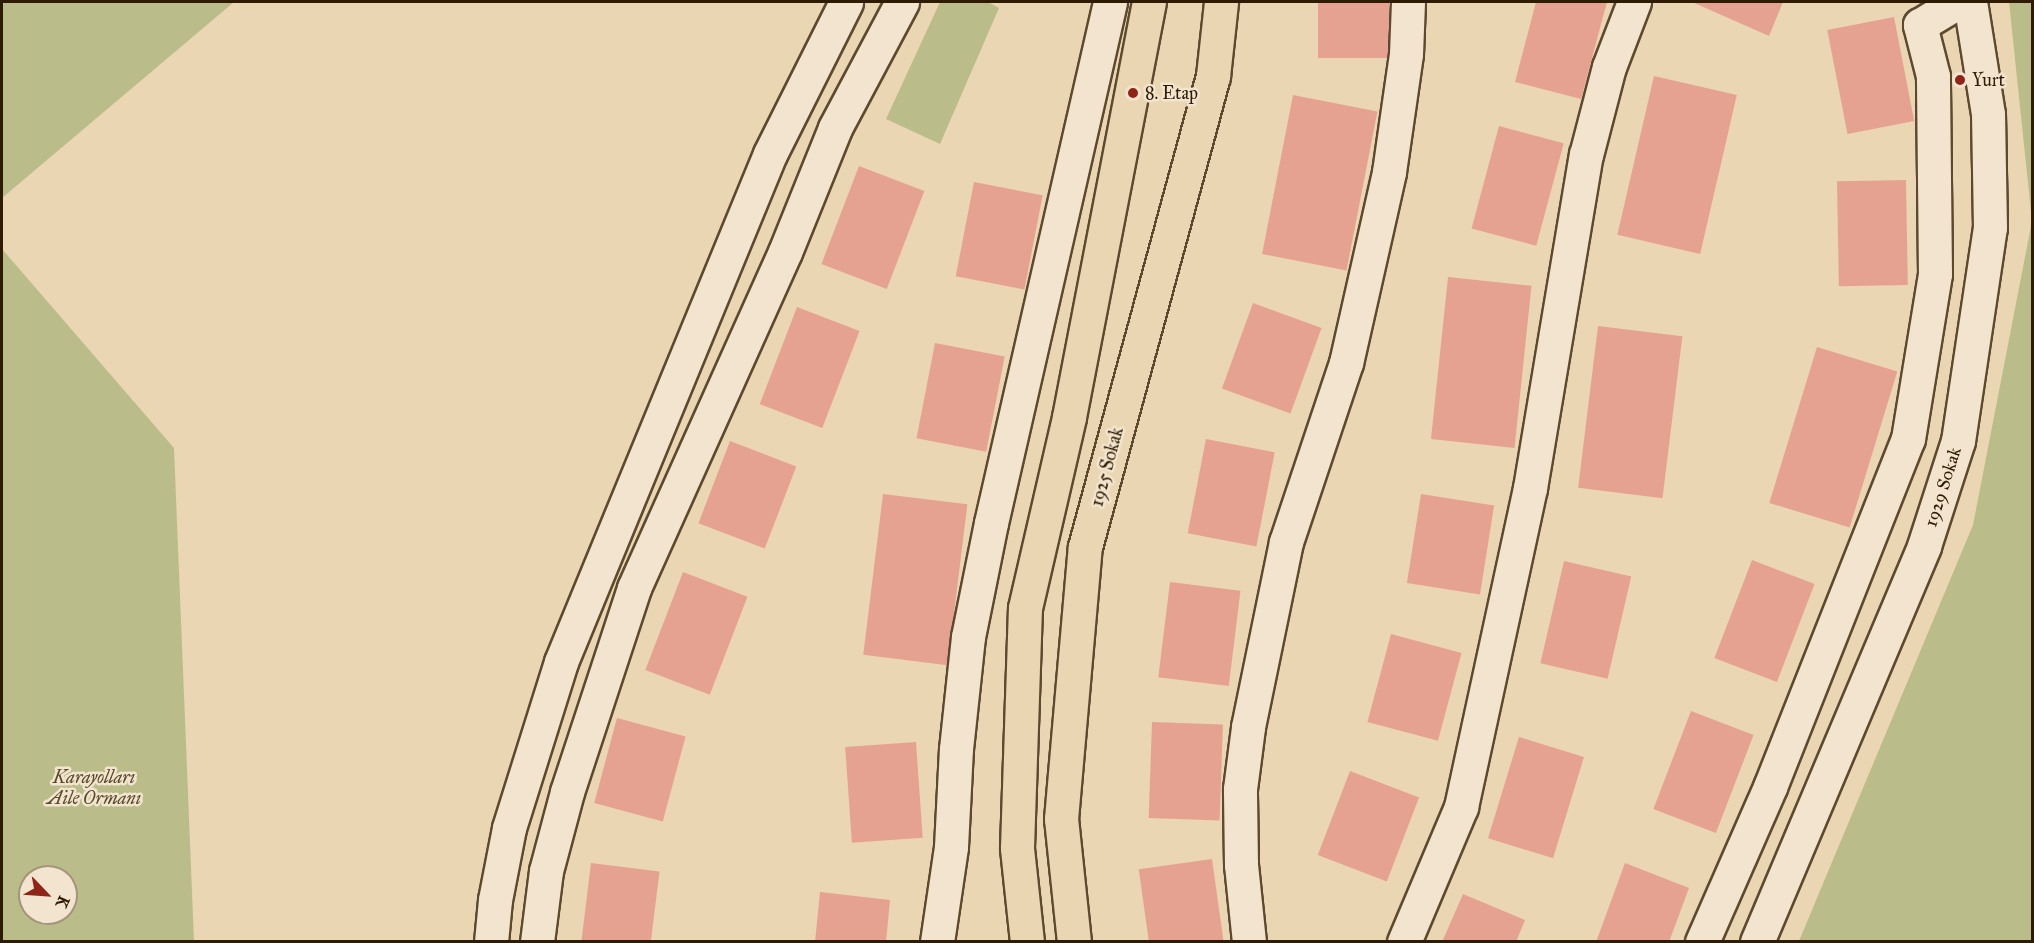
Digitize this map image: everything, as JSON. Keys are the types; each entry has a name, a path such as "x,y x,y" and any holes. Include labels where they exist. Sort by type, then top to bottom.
{"main road":[{"path":"1028,942 1017,848 1025,608 1108,222 1149,2"},
{"name":"1925 Sokak","path":"1074,942 1060,819 1085,547 1213,76 1221,2"}],"street":[{"path":"491,942 495,900 509,828 561,662 770,154 846,2"},
{"path":"537,942 546,871 567,792 634,588 786,252 835,128 902,2"},
{"path":"937,942 951,847 956,749 968,638 1110,2"},
{"path":"1249,942 1241,865 1240,789 1248,727 1286,542 1347,363 1389,172 1406,54 1408,2"},
{"path":"1404,942 1461,807 1530,488 1586,155 1610,67 1635,2"},
{"path":"1702,942 1770,787 1908,439 1935,274 1933,76 1920,25 1958,2"},
{"name":"1929 Sokak","path":"1757,942 1923,546 1958,441 1990,228 1988,114 1970,2"},
{"path":"1062,209 1108,222"}],"green space":[{"path":"2,2 234,2 2,198"},
{"path":"940,2 988,2 999,8 940,144 886,119"},
{"path":"2009,2 2032,2 2032,221"},
{"path":"2032,221 2032,941 1799,941 1973,525"},
{"name":"Karayolları Aile Ormanı","path":"2,249 174,448 194,941 2,941"}],"building":[{"path":"1318,2 1389,2 1389,58 1318,58"},
{"path":"1536,2 1607,2 1581,99 1515,82"},
{"path":"1692,2 1783,2 1769,36"},
{"path":"1894,17 1914,121 1847,134 1827,30"},
{"path":"1654,76 1737,95 1700,254 1617,235"},
{"path":"1293,95 1377,111 1347,270 1262,254"},
{"path":"1499,126 1564,143 1536,246 1472,228"},
{"path":"859,166 924,191 887,289 821,264"},
{"path":"1906,180 1908,285 1839,286 1837,181"},
{"path":"974,182 1043,195 1024,290 956,276"},
{"path":"1448,277 1532,286 1515,448 1431,439"},
{"path":"1253,303 1322,328 1290,413 1222,389"},
{"path":"797,307 860,331 822,428 760,404"},
{"path":"1598,326 1682,336 1663,498 1578,488"},
{"path":"935,343 1005,357 986,452 916,438"},
{"path":"1817,347 1897,372 1850,527 1769,503"},
{"path":"1206,439 1275,452 1256,547 1188,533"},
{"path":"730,441 796,466 765,549 698,523"},
{"path":"883,494 967,504 948,665 863,655"},
{"path":"1421,494 1494,506 1480,594 1407,583"},
{"path":"1752,560 1815,584 1777,682 1714,658"},
{"path":"1564,561 1631,577 1608,679 1540,663"},
{"path":"683,572 747,597 710,695 645,670"},
{"path":"1170,582 1240,591 1229,686 1158,677"},
{"path":"1391,634 1462,653 1438,741 1367,722"},
{"path":"1691,711 1754,735 1716,833 1653,809"},
{"path":"617,718 686,736 663,821 594,803"},
{"path":"1152,722 1223,724 1220,820 1149,818"},
{"path":"1519,737 1584,757 1553,858 1488,838"},
{"path":"916,742 923,838 852,843 845,747"},
{"path":"1350,771 1419,798 1387,882 1318,855"},
{"path":"1212,859 1224,942 1149,942 1139,869"},
{"path":"591,863 659,871 651,942 581,942"},
{"path":"1625,863 1689,888 1669,942 1596,942"},
{"path":"820,892 890,900 886,942 815,942"},
{"path":"1463,894 1525,920 1516,942 1442,942"}],"place":[{"name":"Yurt","path":"1960,80"},
{"name":"8. Etap","path":"1133,93"}]}
